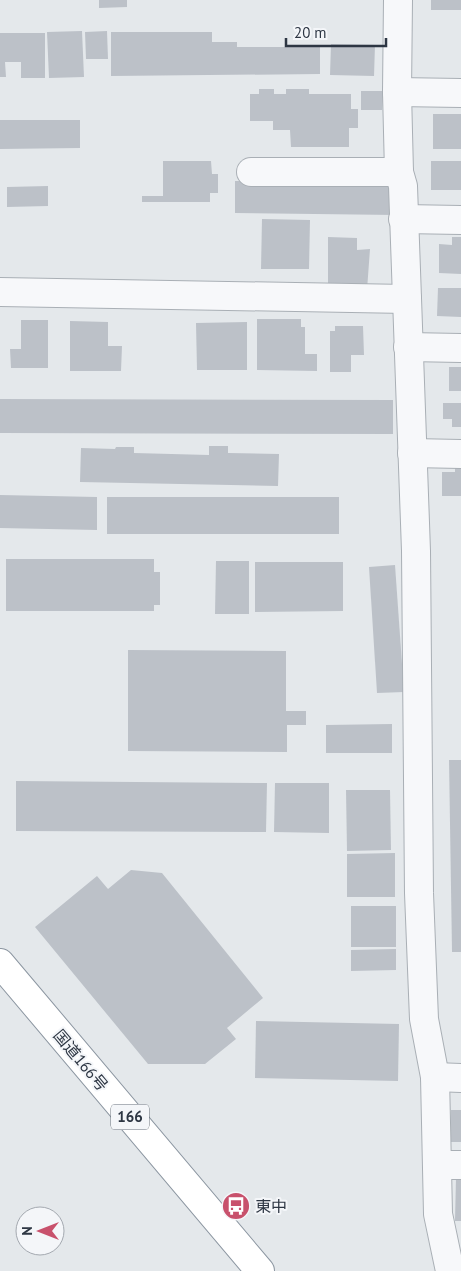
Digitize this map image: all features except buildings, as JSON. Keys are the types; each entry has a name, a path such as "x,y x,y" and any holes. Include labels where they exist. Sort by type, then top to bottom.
{"highway":[{"name":"国道166号","path":"0,963 260,1271"}],"street":[{"path":"398,0 397,92 399,172 403,186 416,550 419,893 423,999 424,1019 448,1078 449,1165 438,1214 452,1243 450,1271"},
{"path":"397,92 461,93"},
{"path":"251,172 399,172"},
{"path":"403,219 461,220"},
{"path":"0,292 407,299"},
{"path":"408,347 461,348"},
{"path":"412,454 461,454"}],"place":[{"name":"東中","path":"236,1206"}]}
